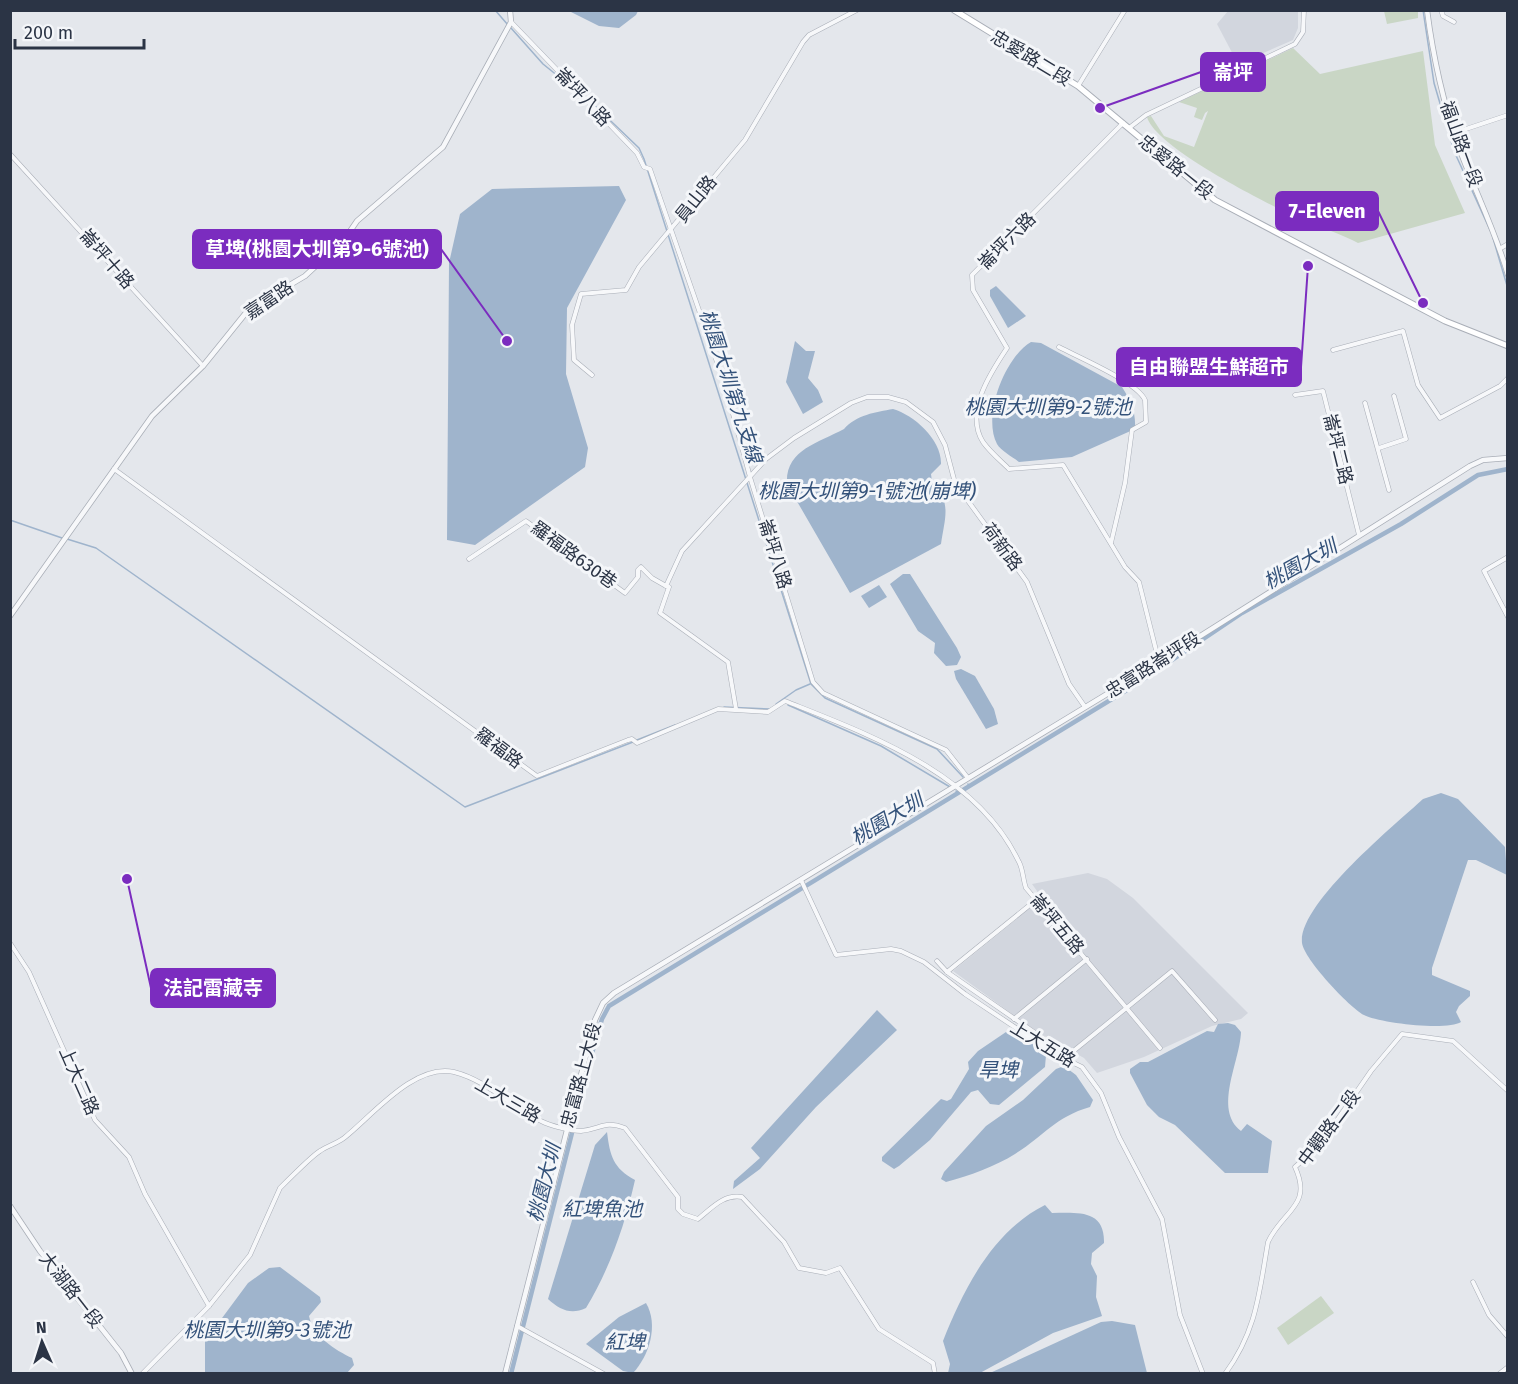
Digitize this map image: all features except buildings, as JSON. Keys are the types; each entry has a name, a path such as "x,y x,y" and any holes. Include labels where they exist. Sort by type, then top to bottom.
{"main road":[{"name":"忠愛路二段","path":"954,10 1078,86"},
{"name":"忠愛路一段","path":"1078,86 1215,200 1437,317 1473,334 1508,346"}],"street":[{"name":"員山路","path":"592,375 574,360 572,325 577,301 581,294 626,290 633,274 745,140 803,42 809,35 856,10"},
{"path":"1078,86 1125,10"},
{"path":"1129,128 1146,115 1295,44 1303,32 1304,10"},
{"name":"福山路一段","path":"1427,10 1441,86 1455,133 1501,248 1508,275"},
{"path":"1441,10 1443,16 1454,22"},
{"name":"嘉富路","path":"10,616 152,416 203,366 249,309 305,276 344,240 357,220 443,147 511,21 509,12"},
{"name":"崙坪八路","path":"511,21 637,153 644,167 650,169 726,388 750,477 813,682 823,693 946,750 968,779"},
{"path":"1455,133 1508,115"},
{"name":"崙坪六路","path":"1123,123 972,275 973,290 1007,348 987,378 977,412 978,429 983,442 1009,469 1063,465 1131,576 1139,582 1159,662"},
{"name":"崙坪十路","path":"10,154 203,366"},
{"path":"1501,248 1508,244"},
{"path":"1333,350 1403,332 1418,385 1440,418 1500,386 1508,378"},
{"path":"1059,347 1111,373 1146,399 1146,422 1132,430 1125,483 1111,543"},
{"name":"崙坪二路","path":"1295,395 1323,391 1359,535"},
{"name":"荷新路","path":"736,709 728,662 660,613 669,586 666,586 682,551 766,459 794,438 851,403 867,397 888,396 906,402 933,422 945,445 955,483 1027,582 1069,684 1085,707"},
{"path":"1379,448 1406,440 1394,396"},
{"path":"1365,403 1389,490"},
{"name":"忠富路崙坪段","path":"801,881 959,787 968,779 1470,466 1483,460 1508,458"},
{"name":"羅福路","path":"113,469 537,776 718,709 768,712 785,701 846,726 910,757 959,787"},
{"name":"羅福路630巷","path":"469,559 526,521 625,593 638,578 638,570 641,567 652,579 666,586"},
{"path":"1508,557 1484,572 1508,617"},
{"name":"崙坪五路","path":"959,787 989,817 1020,862 1026,888 1160,1048"},
{"name":"上大五路","path":"801,881 836,956 891,949 901,951 924,962 965,994 1082,1067 1101,1093 1119,1137 1158,1209 1170,1256 1180,1315 1203,1374"},
{"name":"忠富路上大段","path":"505,1374 519,1327 595,1020 603,1003 614,993 801,881"},
{"path":"947,972 1036,900"},
{"name":"上大二路","path":"10,943 30,972 95,1120 129,1156 145,1194 209,1306"},
{"path":"1014,1019 1087,960"},
{"path":"937,962 947,972 1065,1052 1073,1053 1172,971 1215,1020"},
{"name":"中觀路二段","path":"1225,1374 1243,1349 1252,1325 1268,1242 1274,1230 1299,1201 1302,1182 1295,1167 1320,1145 1371,1071 1402,1034 1453,1041 1508,1091"},
{"path":"1065,1052 1067,1059"},
{"name":"上大三路","path":"142,1374 209,1306 250,1255 280,1188 316,1154 344,1138 397,1092 423,1076 442,1071 474,1079 490,1086 542,1122 579,1131 603,1124 625,1128 678,1197 678,1209 694,1220 722,1200 734,1196 741,1197 784,1242 799,1268 826,1273 840,1268 875,1324 933,1363 935,1374"},
{"name":"大湖路一段","path":"10,1206 40,1251 121,1353 132,1374"},
{"path":"1473,1282 1489,1315 1508,1337"},
{"path":"519,1327 604,1374"},
{"path":"1499,1374 1508,1367"}],"shaded area":[{"path":"1228,11 1298,11 1298,28 1293,40 1238,64 1217,24"},
{"path":"1088,873 1107,879 1133,898 1248,1013 1241,1019 1212,1026 1144,1057 1097,1073 1084,1058 1034,1030 953,971 1042,898 1032,884"}],"green space":[{"path":"1384,11 1418,11 1418,18 1387,24"},
{"path":"1293,48 1320,74 1423,51 1435,145 1465,213 1358,243 1291,215 1218,176 1171,145 1155,130 1147,117 1151,116 1164,136 1194,147 1208,111 1202,120 1194,117 1197,108 1179,102"},
{"path":"1321,1296 1334,1313 1288,1345 1277,1328"}],"water":[{"path":"569,11 638,11 619,28 599,26"},
{"path":"619,186 626,200 567,308 566,374 588,448 585,467 475,545 447,540 449,263 460,214 492,189"},
{"path":"996,286 1026,316 1008,328 990,296 990,290"},
{"path":"795,341 806,351 815,351 808,378 818,390 823,402 803,414 786,382"},
{"name":"桃園大圳第9-2號池","path":"1031,342 1041,343 1122,387 1132,407 1135,429 1072,457 1019,462 1004,451 997,444 993,432 994,403 1005,373 1021,350"},
{"name":"桃園大圳第9-1號池(崩埤)","path":"893,409 918,423 937,446 941,464 931,474 932,482 942,496 946,510 941,544 850,593 787,484 788,472 791,463 805,449 844,429 860,417"},
{"path":"903,574 910,574 957,648 961,657 957,665 946,666 934,653 935,643 918,631 890,584"},
{"path":"879,585 887,597 869,608 861,596"},
{"path":"961,669 975,676 994,709 998,724 986,729 956,679 954,671"},
{"path":"1441,793 1458,799 1505,847 1507,875 1476,860 1468,860 1432,968 1432,975 1470,991 1470,996 1456,1012 1461,1022 1453,1025 1413,1025 1372,1018 1348,1003 1310,960 1302,943 1305,927 1315,908 1350,866 1423,799"},
{"path":"877,1010 897,1030 816,1107 760,1169 733,1189 734,1181 760,1158 751,1148"},
{"path":"1218,1024 1235,1025 1241,1032 1230,1084 1229,1110 1233,1122 1241,1131 1247,1124 1272,1141 1268,1173 1225,1173 1175,1125 1159,1117 1147,1105 1130,1073 1130,1069 1140,1062 1148,1062 1207,1031 1214,1032"},
{"name":"旱埤","path":"1006,1032 1032,1041 1046,1055 1045,1067 999,1105 990,1104 978,1090 971,1092 930,1140 899,1166 894,1169 882,1161 882,1157 941,1099 947,1101 951,1099 969,1069 968,1062 978,1051"},
{"path":"1064,1066 1076,1075 1093,1100 1090,1107 1068,1116 999,1163 955,1180 946,1182 941,1179 944,1172 986,1126 1023,1100 1056,1069"},
{"name":"紅埤魚池","path":"607,1132 617,1166 635,1180 616,1246 595,1293 586,1308 575,1311 566,1310 548,1299 595,1145"},
{"path":"1045,1205 1052,1213 1088,1215 1100,1224 1104,1243 1092,1253 1091,1264 1097,1276 1096,1297 1102,1316 1053,1333 980,1373 948,1373 950,1364 943,1341 960,1301 995,1245 1027,1216"},
{"name":"桃園大圳第9-3號池","path":"280,1267 320,1297 321,1302 309,1316 311,1323 326,1342 352,1358 354,1365 347,1373 205,1373 205,1341 248,1283 269,1268"},
{"name":"紅埤","path":"646,1303 652,1321 652,1330 648,1349 633,1373 623,1371 586,1344 619,1317"},
{"path":"1112,1321 1135,1325 1147,1373 990,1373 1101,1322"}],"waterway":[{"name":"桃園大圳第九支線","path":"495,10 508,25"},
{"path":"1423,10 1434,83 1454,151 1490,230"},
{"name":"桃園大圳第九支線","path":"511,28 543,64 569,85"},
{"name":"桃園大圳第九支線","path":"592,103 639,148 644,159 811,684 825,698 937,749 963,777"},
{"path":"1493,238 1508,289"},
{"name":"桃園大圳","path":"511,1374 595,1042 602,1019 609,1006 1135,685 1242,613 1401,524 1478,475 1508,469"},
{"path":"10,520 62,538"},
{"path":"67,539 96,548 465,807 633,742"},
{"path":"776,704 796,690 810,684"},
{"path":"788,705 881,746 950,787"},
{"path":"724,707 770,709"},
{"path":"637,740 675,725"}],"place":[{"name":"崙坪","path":"1100,108"},
{"name":"自由聯盟生鮮超市","path":"1308,266"},
{"name":"7-Eleven","path":"1423,303"},
{"name":"草埤(桃園大圳第9-6號池)","path":"507,341"},
{"name":"法記雷藏寺","path":"127,879"}]}
